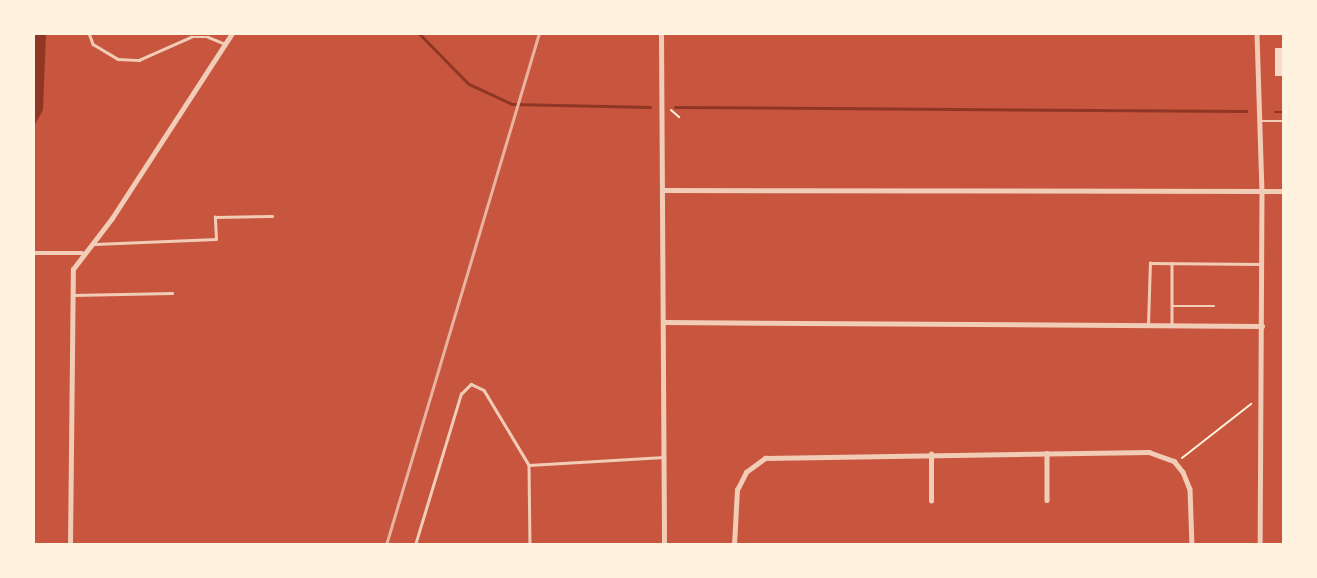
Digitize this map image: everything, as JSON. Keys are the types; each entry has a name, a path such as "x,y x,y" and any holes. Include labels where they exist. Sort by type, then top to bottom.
{"street":[{"path":"70,545 70,295 73,269 82,253 112,218 232,33"},
{"path":"661,33 665,322 664,545"},
{"path":"1256,33 1262,191 1260,545"},
{"path":"663,190 1284,191"},
{"path":"33,253 82,253"},
{"path":"665,322 1262,326"},
{"path":"734,545 737,490 746,472 765,458 1149,452 1176,463 1190,489 1192,545"},
{"path":"1047,453 1047,500"},
{"path":"931,454 931,502"}],"lane":[{"path":"89,33 93,44 118,59 139,60 191,37 208,37 225,44"},
{"path":"1258,121 1284,121"},
{"path":"90,244 216,239 215,217 272,216"},
{"path":"1148,326 1150,263 1261,264"},
{"path":"1172,263 1172,326"},
{"path":"70,295 172,293"},
{"path":"1172,306 1214,306"},
{"path":"415,545 461,394 471,384 484,390 529,465 530,545"},
{"path":"529,465 664,457"}],"path":[{"path":"671,110 680,117"},
{"path":"1176,463 1251,404"}],"shaded area":[{"path":"33,33 46,33 43,110 33,128"}],"building":[{"path":"1275,48 1284,48 1284,76 1275,76"}],"waterway":[{"path":"419,33 469,84 512,104 650,107"},
{"path":"675,107 1246,111"},
{"path":"1275,112 1284,112"}],"railway":[{"path":"386,545 539,33"}]}
